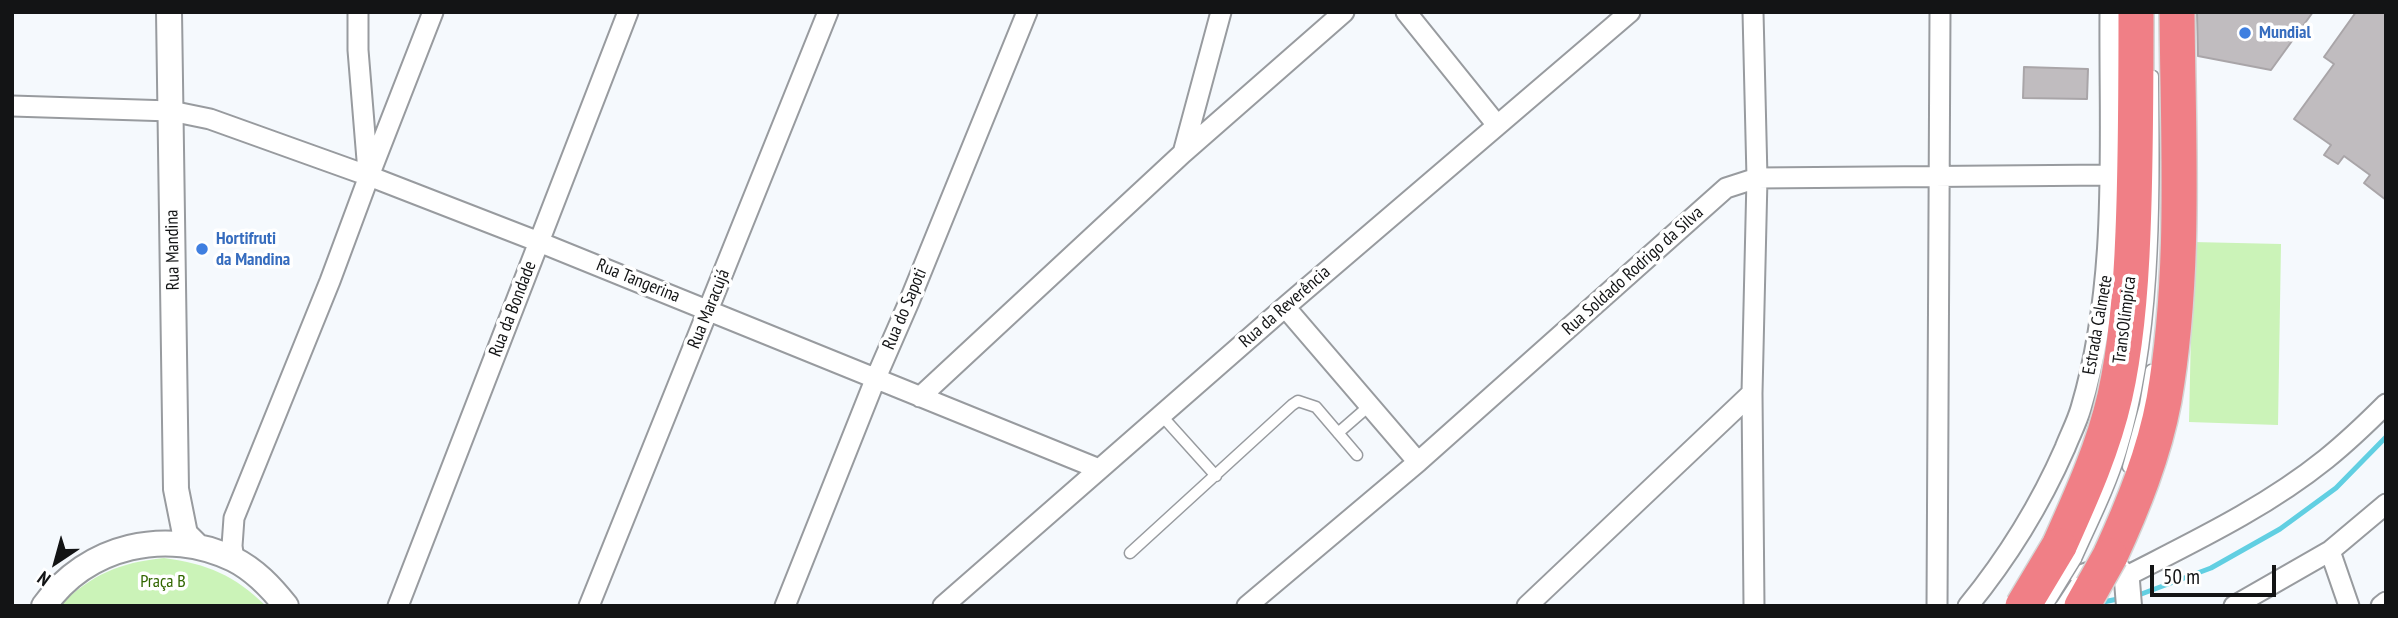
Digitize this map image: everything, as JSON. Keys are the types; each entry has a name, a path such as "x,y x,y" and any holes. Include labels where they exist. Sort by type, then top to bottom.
{"highway":[{"name":"TransOlímpica","path":"2102,570 2100,452 2115,396 2125,340 2131,277 2137,143 2136,12"},
{"name":"TransOlímpica","path":"2082,606 2130,512 2152,448 2163,402 2172,342 2178,248 2177,12"},
{"name":"TransOlímpica","path":"2023,606 2102,570"}],"street":[{"name":"Rua Mandina","path":"169,12 176,489 185,534 201,547"},
{"path":"358,12 369,176"},
{"path":"234,560 234,518 330,281 433,12"},
{"name":"Rua da Bondade","path":"398,606 628,12"},
{"name":"Rua Maracujá","path":"589,606 828,12"},
{"name":"Rua do Sapoti","path":"785,606 1027,12"},
{"path":"1182,153 1221,12"},
{"path":"920,397 1182,153 1345,12"},
{"path":"1406,12 1497,125"},
{"name":"Rua da Reverência","path":"943,606 1285,307 1630,12"},
{"path":"1753,12 1756,178 1752,393 1754,606"},
{"path":"1937,606 1940,12"},
{"name":"Estrada Calmete","path":"1968,606 2013,546 2035,511 2080,411 2092,368 2107,268 2110,12"},
{"name":"Rua Tangerina","path":"12,106 171,111 210,119 369,176 539,242 1099,470"},
{"name":"Rua Soldado Rodrigo da Silva","path":"1247,606 1418,461 1726,188 1756,178 2110,175"},
{"path":"1285,307 1418,461"},
{"path":"1527,606 1752,393"},
{"path":"2102,570 2233,521 2284,490 2327,458 2386,404"},
{"name":"Rua Mandina","path":"150,543 164,528 176,489"},
{"path":"2234,606 2330,551 2386,503"},
{"path":"201,547 234,518"},
{"path":"44,606 68,579 86,565 106,554 150,543 201,547 234,560 254,572 286,606"},
{"path":"2330,551 2349,606"},
{"path":"2010,606 2045,588 2104,570 2120,572 2102,570"},
{"path":"2381,606 2386,602"}],"lane":[{"name":"TransOlímpica","path":"2061,606 2102,570 2104,498 2121,450 2135,393 2153,240 2153,64"},
{"name":"TransOlímpica","path":"2123,483 2145,405 2153,358"},
{"path":"1130,553 1298,401 1316,407 1357,455"},
{"path":"1338,433 1369,405"},
{"path":"1161,416 1216,476"},
{"name":"TransOlímpica","path":"2047,606 2102,570"}],"green space":[{"path":"2193,242 2281,244 2278,425 2189,422"},
{"name":"Praça B","path":"164,558 220,573 243,586 266,606 59,606 83,586 107,572 133,563"}],"building":[{"name":"Mundial","path":"2197,12 2313,12 2271,70 2198,56"},
{"path":"2356,12 2386,12 2386,200 2364,183 2370,175 2344,156 2338,164 2324,155 2331,145 2294,119 2334,64 2324,57"},
{"path":"2024,67 2088,69 2087,99 2023,98"}],"waterway":[{"path":"2136,596 2211,568 2280,529 2336,488 2386,437"},
{"path":"2098,603 2123,598"}],"place":[{"name":"Mundial","path":"2245,33"},
{"name":"Hortifruti da Mandina","path":"202,249"}]}
